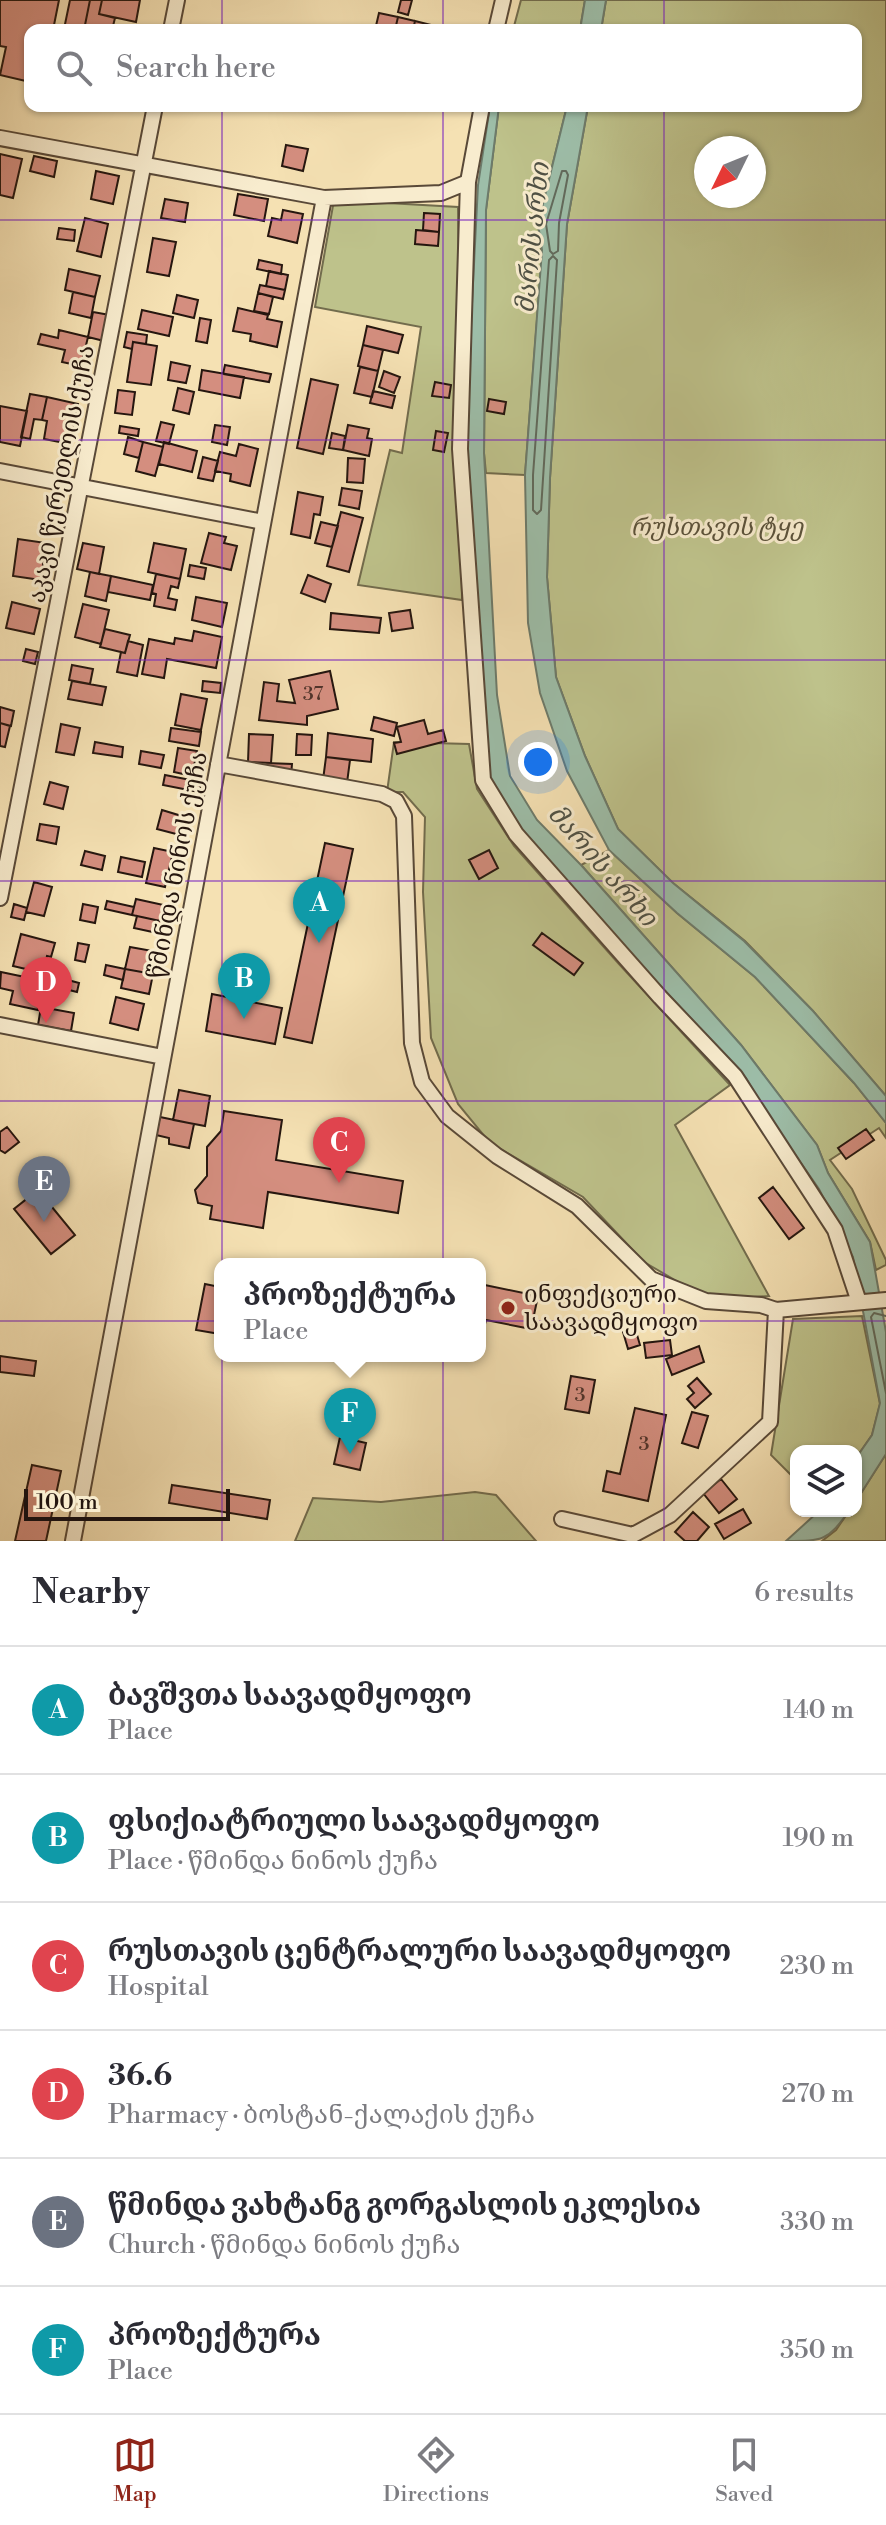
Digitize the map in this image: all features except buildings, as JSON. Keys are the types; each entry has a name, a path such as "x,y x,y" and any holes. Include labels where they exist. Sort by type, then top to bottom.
{"street":[{"path":"172,24 177,0"},
{"path":"497,24 503,0"},
{"name":"აკაკი წერეთლის ქუჩა","path":"0,898 154,112"},
{"path":"481,112 468,182 460,449 483,780 516,834 660,997 735,1076 835,1230 859,1302"},
{"path":"0,138 324,198 441,193 468,182"},
{"name":"წმინდა ნინოს ქუჩა","path":"73,1541 324,198"},
{"path":"0,471 263,522"},
{"path":"218,764 382,794 396,801 404,816 412,1043 422,1082 447,1116 497,1156 577,1206 651,1279 706,1301 761,1305 776,1310 886,1300"},
{"path":"0,1025 163,1057"},
{"path":"562,1519 633,1535 670,1515 770,1422 776,1310"}],"green space":[{"path":"521,0 585,0 581,24 515,24"},
{"name":"რუსთავის ტყე","path":"606,0 886,0 886,1096 813,1011 745,941 673,883 618,829 585,756 556,677 547,577 550,478 567,224 587,112 862,112 862,24 602,24"},
{"path":"498,112 566,112 538,224 542,255 525,475 486,473 486,210"},
{"path":"334,200 458,207 462,600 358,585 390,450 402,453 421,327 315,307"},
{"path":"394,742 469,744 477,789 514,846 730,1085 675,1125 769,1296 738,1298 697,1293 644,1262 583,1197 490,1143 458,1104 431,1038 423,892 425,817 403,792 387,792"},
{"path":"609,850 677,913 755,977 854,1083 886,1123 886,1138 879,1128 830,1160 852,1189 886,1265 876,1270 870,1242 828,1173 817,1145 741,1045 581,865"},
{"path":"862,1316 880,1404 872,1435 862,1449 862,1445 790,1445 790,1474 771,1455 793,1319"},
{"path":"886,1454 886,1541 822,1541 836,1530 845,1517 862,1517 862,1492"},
{"path":"475,1492 496,1495 536,1541 295,1541 313,1498 381,1502"}],"water":[{"path":"585,0 606,0 602,24 581,24"},
{"path":"489,112 498,112 486,210 484,453 497,695 510,776 537,820 741,1045 817,1145 828,1173 870,1242 886,1332 886,1454 862,1492 862,1449 872,1435 880,1403 853,1257 819,1189 764,1110 746,1078 588,908 524,834 490,780 480,695 465,442 478,185"},
{"path":"566,112 587,112 567,224 550,478 547,577 556,677 585,756 618,829 673,883 744,941 813,1011 886,1096 886,1123 854,1083 755,977 677,913 609,850 567,771 540,693 528,623 525,475 542,250 538,224"},
{"path":"812,1517 844,1517 824,1537 809,1541 786,1541"}],"place":[{"name":"ბავშვთა საავადმყოფო","path":"319,943"},
{"name":"ფსიქიატრიული საავადმყოფო","path":"244,1019"},
{"name":"36.6","path":"46,1023"},
{"name":"რუსთავის ცენტრალური საავადმყოფო","path":"339,1183"},
{"name":"წმინდა ვახტანგ გორგასლის ეკლესია","path":"44,1222"},
{"name":"ინფექციური საავადმყოფო","path":"508,1308"},
{"name":"პროზექტურა","path":"350,1454"}],"water label":[{"name":"მარის არხი","path":"532,238"},
{"name":"მარის არხი","path":"603,865"}]}
